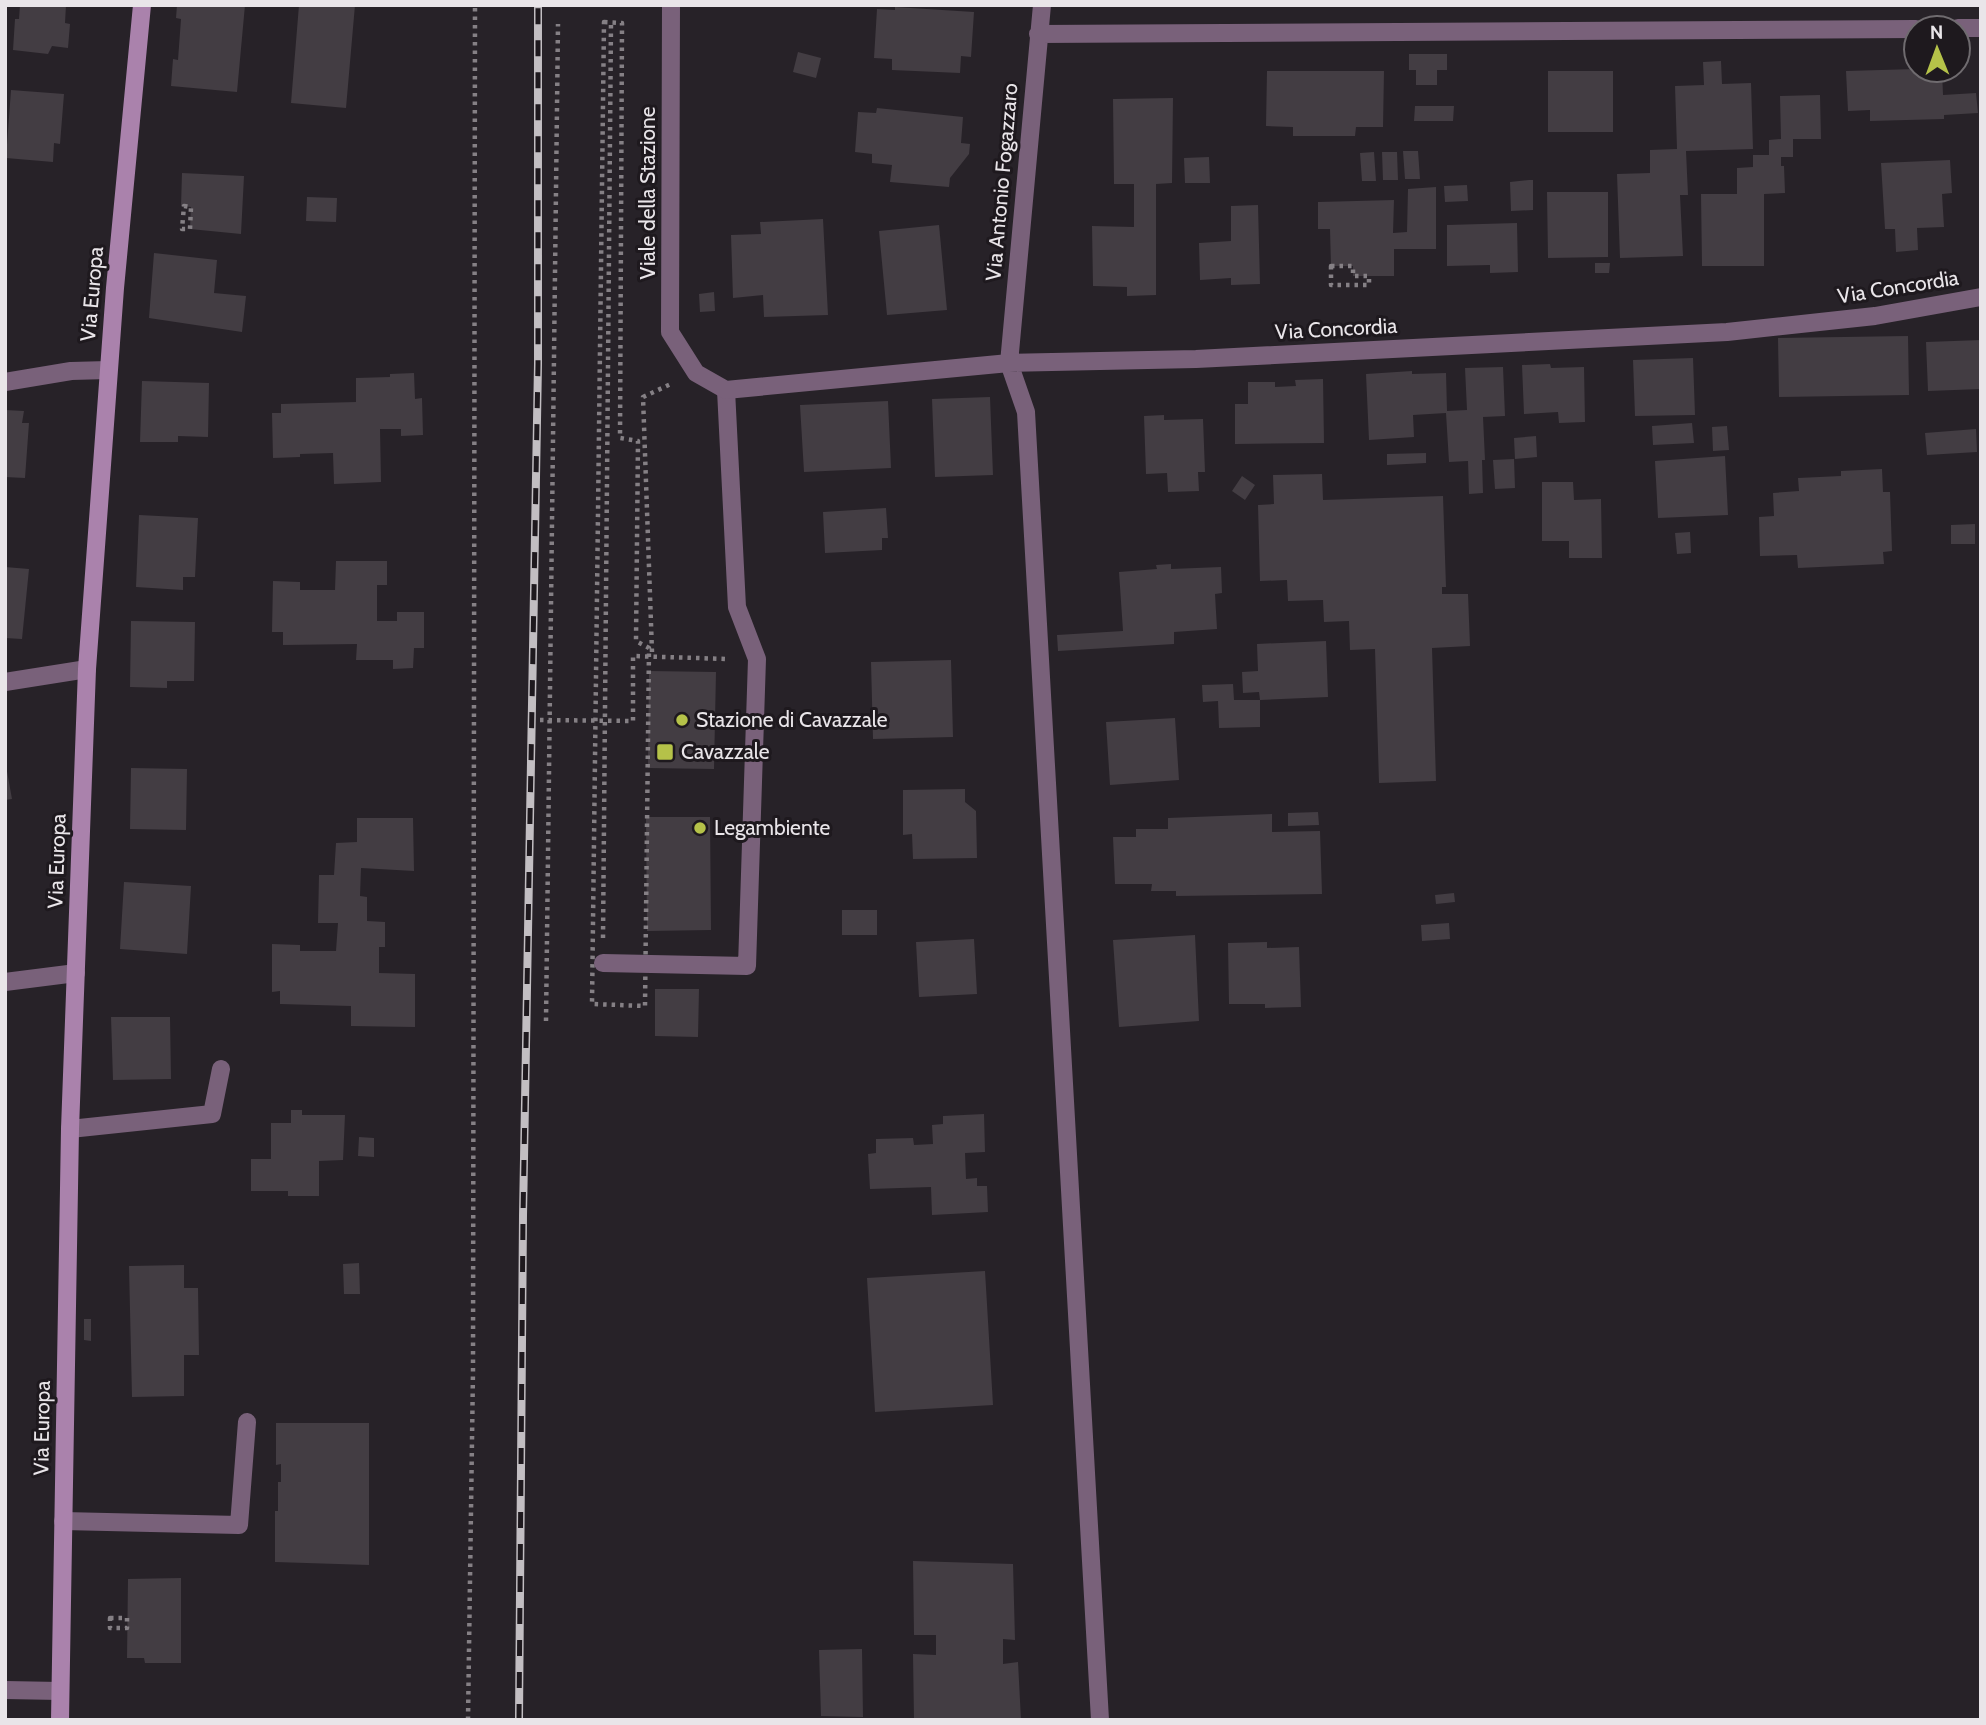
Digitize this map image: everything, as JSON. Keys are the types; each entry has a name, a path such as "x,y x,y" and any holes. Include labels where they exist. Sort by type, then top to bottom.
{"street":[{"name":"Via Europa","path":"60,1720 70,1129 87,669 108,370 142,5"},
{"name":"Viale della Stazione","path":"671,5 670,332 696,373"},
{"name":"Via Antonio Fogazzaro","path":"1009,363 1042,5"},
{"path":"1038,34 1902,29"},
{"name":"Via Concordia","path":"726,390 1009,363 1196,359 1727,332 1875,316 1981,297"},
{"path":"1009,363 1026,412 1100,1720"},
{"path":"5,382 71,371 108,370"},
{"path":"603,963 747,966 757,659 737,607 726,390 696,373"},
{"path":"5,682 87,669"},
{"path":"5,982 76,973"},
{"path":"70,1129 212,1114 221,1069"},
{"path":"63,1521 239,1525 247,1422"},
{"path":"5,1690 60,1690"}],"path":[{"path":"468,1720 473,1371 475,5"},
{"path":"651,656 649,649 636,641 638,441 620,438 622,23 604,22 592,1004 645,1006 651,656 643,397 696,373"},
{"path":"603,963 611,22"},
{"path":"546,1021 558,24"},
{"path":"184,206 191,207 190,229 182,229 184,206"},
{"path":"1353,265 1353,276 1369,276 1370,285 1331,285 1331,266 1353,265"},
{"path":"540,720 633,721 633,656 757,659"}],"building":[{"path":"20,5 66,5 65,23 70,24 68,48 52,46 48,54 13,50 15,19 19,19"},
{"path":"177,5 245,5 237,92 171,86 173,59 178,60 181,19 176,18"},
{"path":"299,5 355,5 346,108 291,103"},
{"path":"895,7 974,12 971,57 961,56 960,73 892,70 892,59 874,58 877,9 895,10"},
{"path":"798,52 821,58 816,78 793,72"},
{"path":"1409,54 1447,54 1447,70 1437,70 1437,85 1416,85 1416,70 1409,70"},
{"path":"1721,61 1722,84 1751,83 1753,149 1686,151 1688,195 1680,195 1683,256 1620,258 1617,174 1650,173 1650,150 1677,149 1675,86 1704,85 1703,62"},
{"path":"1902,69 1902,84 1943,84 1943,95 1976,93 1978,113 1944,115 1944,119 1870,121 1870,110 1848,111 1846,71"},
{"path":"1267,71 1384,71 1383,127 1356,127 1355,136 1293,136 1293,127 1266,126"},
{"path":"1548,71 1613,71 1613,132 1548,132"},
{"path":"11,90 64,94 60,144 54,143 53,162 6,158"},
{"path":"1820,95 1821,139 1793,139 1793,157 1781,157 1785,193 1764,194 1764,266 1702,266 1701,194 1737,194 1737,168 1753,167 1753,155 1769,155 1769,140 1781,139 1780,96"},
{"path":"1173,98 1172,183 1156,184 1156,295 1127,296 1127,287 1093,286 1092,226 1134,227 1134,184 1114,184 1113,99"},
{"path":"1415,106 1454,106 1453,121 1414,121"},
{"path":"877,108 963,117 961,143 970,144 969,154 950,178 949,187 890,182 892,165 872,163 872,154 855,152 858,112 876,113"},
{"path":"1403,151 1418,151 1420,179 1405,179"},
{"path":"1374,152 1376,181 1362,181 1360,153"},
{"path":"1382,152 1397,152 1398,180 1383,180"},
{"path":"1209,157 1210,183 1185,183 1184,158"},
{"path":"1950,160 1952,193 1942,194 1944,227 1917,228 1918,250 1896,252 1895,229 1885,229 1881,163"},
{"path":"182,173 244,176 241,234 190,229 191,207 181,206"},
{"path":"1533,180 1533,210 1511,211 1510,182"},
{"path":"1467,185 1468,201 1445,202 1444,186"},
{"path":"1436,187 1436,249 1394,249 1394,276 1353,276 1353,266 1331,266 1330,229 1318,229 1318,202 1394,200 1393,233 1407,232 1408,189"},
{"path":"1547,192 1608,192 1608,257 1548,258"},
{"path":"307,197 337,198 336,222 306,221"},
{"path":"1258,205 1260,284 1231,285 1231,278 1200,280 1199,243 1231,241 1231,206"},
{"path":"823,219 828,315 764,317 763,295 733,298 731,235 761,234 760,222"},
{"path":"1517,223 1518,272 1490,273 1490,265 1447,266 1447,225"},
{"path":"939,225 947,310 887,315 879,231"},
{"path":"154,253 217,260 214,293 246,296 242,332 149,318"},
{"path":"1595,263 1610,263 1609,273 1595,273"},
{"path":"714,292 715,311 700,312 699,294"},
{"path":"1908,336 1909,395 1779,397 1778,338"},
{"path":"1981,340 1981,389 1928,391 1926,342"},
{"path":"1693,358 1695,415 1635,416 1633,360"},
{"path":"1550,364 1551,368 1584,367 1585,422 1559,423 1558,412 1524,414 1522,365"},
{"path":"1503,367 1505,416 1483,417 1483,493 1469,494 1468,461 1449,462 1446,413 1413,415 1414,437 1369,440 1366,374 1412,371 1412,374 1446,373 1447,411 1467,410 1465,368"},
{"path":"414,373 415,399 422,398 423,435 401,436 401,429 380,429 381,482 334,484 333,453 273,458 272,413 281,413 281,404 356,402 356,378"},
{"path":"1323,379 1324,443 1235,444 1235,404 1248,404 1248,382 1275,382 1275,387 1296,386 1295,380"},
{"path":"142,381 209,383 208,437 178,436 178,442 140,442"},
{"path":"990,397 993,475 935,477 932,399"},
{"path":"888,401 891,468 804,472 800,405"},
{"path":"5,410 24,411 22,423 29,423 25,478 5,477"},
{"path":"1164,415 1164,420 1203,419 1205,472 1198,472 1199,491 1168,492 1167,473 1146,474 1144,416"},
{"path":"1692,423 1694,443 1653,445 1652,426"},
{"path":"1727,426 1729,450 1713,451 1712,427"},
{"path":"1976,429 1977,452 1927,455 1925,433"},
{"path":"1536,436 1537,457 1515,459 1514,438"},
{"path":"1426,453 1426,463 1387,465 1387,454"},
{"path":"1725,456 1728,515 1658,518 1655,461"},
{"path":"1514,459 1515,488 1495,489 1493,460"},
{"path":"1882,469 1883,492 1890,492 1892,551 1883,552 1884,564 1798,568 1797,555 1760,556 1759,517 1774,516 1773,493 1799,491 1798,478 1841,476 1841,471"},
{"path":"1322,474 1323,500 1443,496 1446,587 1442,587 1442,594 1468,594 1470,646 1432,648 1436,781 1379,783 1375,649 1350,650 1349,621 1324,622 1323,600 1288,601 1287,580 1260,581 1258,505 1274,504 1273,475"},
{"path":"1242,476 1255,485 1245,500 1232,491"},
{"path":"1542,482 1573,482 1574,500 1601,499 1602,558 1569,558 1569,541 1542,541"},
{"path":"886,508 888,538 882,538 882,550 825,553 823,512"},
{"path":"139,515 198,518 195,577 183,577 183,590 136,587"},
{"path":"1975,524 1975,544 1951,544 1951,525"},
{"path":"1690,532 1691,553 1677,554 1675,533"},
{"path":"336,561 387,561 387,585 377,585 377,621 397,621 397,612 424,612 424,648 414,648 413,668 393,669 393,660 356,660 357,644 283,645 283,632 272,632 273,581 300,582 300,590 335,590"},
{"path":"1171,564 1171,569 1221,567 1222,593 1215,594 1217,629 1174,632 1174,644 1058,651 1057,635 1123,631 1119,572 1157,569 1156,565"},
{"path":"5,567 29,569 22,639 5,638"},
{"path":"131,621 195,622 194,681 167,681 167,688 130,687"},
{"path":"1326,641 1328,697 1260,700 1259,692 1243,693 1242,672 1258,671 1257,644"},
{"path":"951,660 953,737 873,739 871,662"},
{"name":"Stazione di Cavazzale","path":"649,671 716,672 714,769 648,768"},
{"path":"1233,684 1234,700 1260,700 1260,727 1219,728 1218,701 1203,702 1202,685"},
{"path":"1175,718 1179,780 1110,785 1106,722"},
{"path":"5,760 12,799 5,800"},
{"path":"131,768 187,769 186,830 130,829"},
{"path":"965,789 965,802 976,811 977,858 913,859 912,834 903,835 903,790"},
{"path":"1318,812 1319,825 1288,826 1288,813"},
{"path":"1272,814 1272,832 1320,831 1322,894 1176,896 1176,891 1151,891 1152,884 1115,884 1113,837 1136,837 1136,829 1168,829 1168,818"},
{"path":"646,817 710,817 711,930 647,931"},
{"path":"357,818 413,818 414,871 361,868 360,896 367,897 367,921 385,922 385,947 379,947 379,973 415,974 415,1027 351,1026 351,1006 280,1004 280,991 272,992 272,944 300,945 300,951 336,951 338,923 318,923 319,875 334,875 336,843 357,842"},
{"path":"124,882 191,886 187,954 120,949"},
{"path":"1454,893 1455,902 1436,904 1435,895"},
{"path":"842,910 877,910 877,935 842,935"},
{"path":"1449,923 1450,939 1422,941 1421,925"},
{"path":"1195,935 1199,1021 1119,1027 1113,940"},
{"path":"974,939 977,994 919,997 916,942"},
{"path":"1267,942 1267,948 1299,947 1301,1007 1265,1008 1265,1004 1229,1004 1228,943"},
{"path":"655,989 699,989 698,1037 655,1036"},
{"path":"111,1017 170,1017 171,1079 113,1080"},
{"path":"291,1110 302,1110 302,1115 345,1115 343,1160 319,1161 319,1196 288,1196 288,1191 251,1191 251,1159 271,1159 271,1123 291,1123"},
{"path":"984,1114 985,1152 965,1153 966,1179 977,1178 977,1186 987,1186 988,1212 932,1215 931,1187 870,1189 868,1154 876,1153 876,1139 913,1138 914,1145 933,1144 932,1125 943,1124 943,1116"},
{"path":"359,1137 374,1138 374,1157 358,1156"},
{"path":"359,1263 360,1294 344,1294 343,1264"},
{"path":"184,1265 184,1288 198,1288 199,1355 184,1355 184,1396 132,1397 129,1266"},
{"path":"985,1271 993,1405 875,1412 867,1278"},
{"path":"84,1319 91,1319 91,1341 84,1340"},
{"path":"276,1423 369,1423 369,1565 275,1562 275,1511 278,1511 278,1482 281,1482 281,1464 276,1465"},
{"path":"913,1561 1013,1564 1015,1640 1003,1639 1003,1664 1018,1662 1021,1720 914,1720 913,1654 936,1655 936,1635 914,1635"},
{"path":"181,1578 181,1663 145,1663 144,1658 127,1658 128,1579"},
{"path":"862,1649 863,1717 821,1716 819,1650"}],"railway":[{"path":"519,1720 523,1216 538,364 538,5"}],"place":[{"name":"Stazione di Cavazzale","path":"682,720"},
{"name":"Cavazzale","path":"665,752"},
{"name":"Legambiente","path":"700,828"}]}
